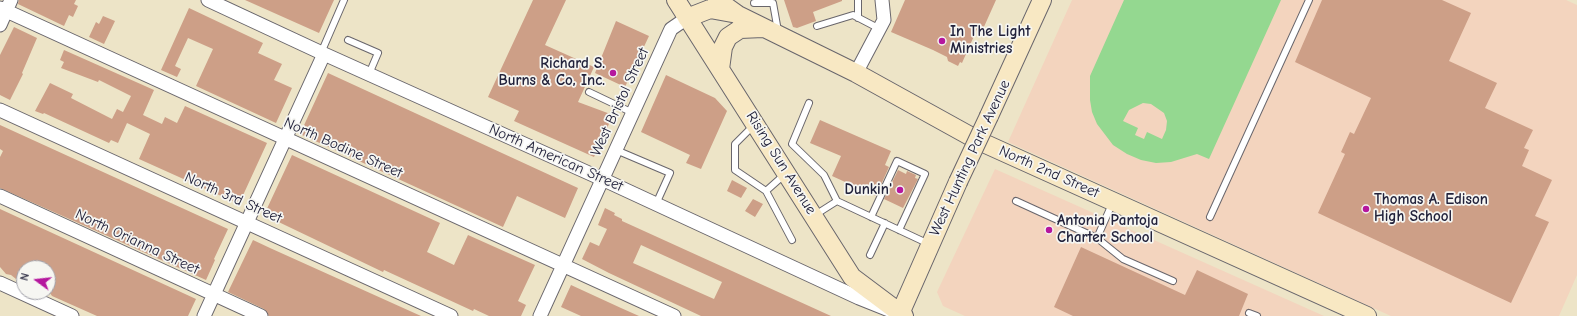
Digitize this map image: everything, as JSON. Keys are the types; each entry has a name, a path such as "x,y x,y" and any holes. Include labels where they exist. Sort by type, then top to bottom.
{"street":[{"name":"North American Street","path":"208,0 322,54 602,179 859,298 901,315"},
{"name":"Rising Sun Avenue","path":"676,0 756,123 852,276 901,315"},
{"name":"North 2nd Street","path":"717,0 738,15"},
{"path":"856,73 878,28 884,20 882,0"},
{"name":"West Hunting Park Avenue","path":"901,315 930,244 1042,0"},
{"path":"0,25 6,6"},
{"name":"North Bodine Street","path":"6,6 285,139 674,316"},
{"name":"North 2nd Street","path":"687,18 710,9 720,9 738,15 856,73 979,141 1114,201 1356,314"},
{"name":"West Bristol Street","path":"540,316 671,29 687,18"},
{"path":"720,69 723,47 728,37 740,29 772,31"},
{"path":"204,316 322,54"},
{"name":"North 3rd Street","path":"0,110 452,316"},
{"name":"North Orianna Street","path":"0,196 261,316"},
{"path":"0,283 72,316"}],"lane":[{"path":"322,54 344,0"},
{"path":"858,0 858,18"},
{"path":"1210,217 1309,0"},
{"path":"754,3 773,3 772,31"},
{"path":"817,26 853,15 878,28"},
{"path":"348,40 378,53 369,74"},
{"path":"589,92 633,113"},
{"path":"809,103 792,144 824,174 837,201 930,244"},
{"path":"756,123 735,144 735,170 766,191 792,240"},
{"path":"616,150 670,173 656,204"},
{"path":"870,217 897,161 925,174 899,230"},
{"path":"766,191 787,172"},
{"path":"814,215 837,201"},
{"path":"1016,201 1097,238 1123,259 1173,281"},
{"path":"1097,238 1114,201"},
{"path":"870,255 885,223"},
{"path":"1249,313 1257,316"}],"shaded area":[{"name":"Thomas A. Edison High School","path":"1072,0 1566,0 1577,5 1577,275 1559,316 1391,316 1008,142"},
{"name":"Antonia Pantoja Charter School","path":"995,169 1324,316 965,316 943,306 937,292"}],"green space":[{"path":"1124,0 1281,0 1209,159 1197,154 1171,162 1156,163 1141,160 1127,154 1113,145 1097,124 1092,112 1090,100 1090,76","holes":["1143,103 1151,104 1164,113 1167,121 1166,130 1162,139 1147,132 1144,139 1135,135 1138,128 1123,121 1129,110"]}],"building":[{"path":"19,0 76,0 74,4 78,6 73,17 69,15 64,26 18,4"},
{"path":"245,0 334,0 319,33"},
{"path":"533,0 566,0 545,45 594,67 578,102 613,115 594,157 514,121 519,111 488,97"},
{"path":"784,0 842,1 813,12 816,21 797,28 793,27"},
{"name":"In The Light Ministries","path":"905,0 996,0 983,29 978,27 962,63 960,62 958,66 948,61 947,57 891,32"},
{"name":"Thomas A. Edison High School","path":"1322,0 1442,0 1471,13 1449,61 1497,83 1485,108 1533,130 1524,148 1529,150 1522,166 1552,180 1535,216 1549,222 1511,303 1318,213 1345,154 1341,152 1350,132 1354,134 1371,98 1295,62"},
{"path":"189,8 263,43 258,53 282,64 274,80 292,88 276,123 196,86 213,49 188,38 175,66 181,69 177,77 161,70"},
{"path":"103,16 115,21 104,44 89,37 96,22 99,24"},
{"path":"616,21 649,36 625,87 595,73"},
{"path":"14,27 37,38 22,73 23,74 10,100 0,95 0,55"},
{"path":"64,50 154,90 143,115 162,124 165,117 177,123 185,106 267,143 239,204 139,159 150,134 127,123 118,143 111,140 109,143 44,113 35,111 50,83 73,94 71,98 112,119 117,109 123,112 131,96 99,80 98,82 61,68 64,62 60,60"},
{"path":"328,73 578,188 565,218 517,196 503,227 300,134"},
{"path":"666,75 715,98 727,111 701,169 686,163 690,155 641,132"},
{"path":"820,120 891,151 885,165 889,167 876,196 832,176 841,156 810,143"},
{"path":"0,125 228,229 206,280 0,188 0,157 3,151 0,149"},
{"path":"292,155 440,223 427,252 454,265 468,235 535,265 518,301 526,305 521,316 489,316 474,309 473,311 384,270 383,272 264,215"},
{"path":"898,170 906,174 907,171 916,175 915,178 918,179 903,208 884,199"},
{"path":"732,180 747,188 741,198 727,191"},
{"path":"753,199 763,204 755,217 745,211"},
{"path":"605,208 615,213 614,215 622,219 622,221 831,316 701,316 582,259 590,242 599,246 607,229 598,225","holes":["641,245 722,282 714,299 633,263"]},
{"path":"0,209 196,299 188,316 97,316 56,298 56,260 16,260 16,279 11,275 6,274 0,267"},
{"path":"253,240 421,316 269,316 264,309 228,292"},
{"name":"Antonia Pantoja Charter School","path":"1081,247 1185,295 1197,270 1248,294 1239,316 1073,316 1054,307"},
{"path":"571,285 639,316 581,316 561,307"}],"place":[{"name":"In The Light Ministries","path":"942,41"},
{"name":"Richard S. Burns & Co, Inc.","path":"613,73"},
{"name":"Dunkin'","path":"900,190"},
{"name":"Thomas A. Edison High School","path":"1366,209"},
{"name":"Antonia Pantoja Charter School","path":"1049,230"}]}
